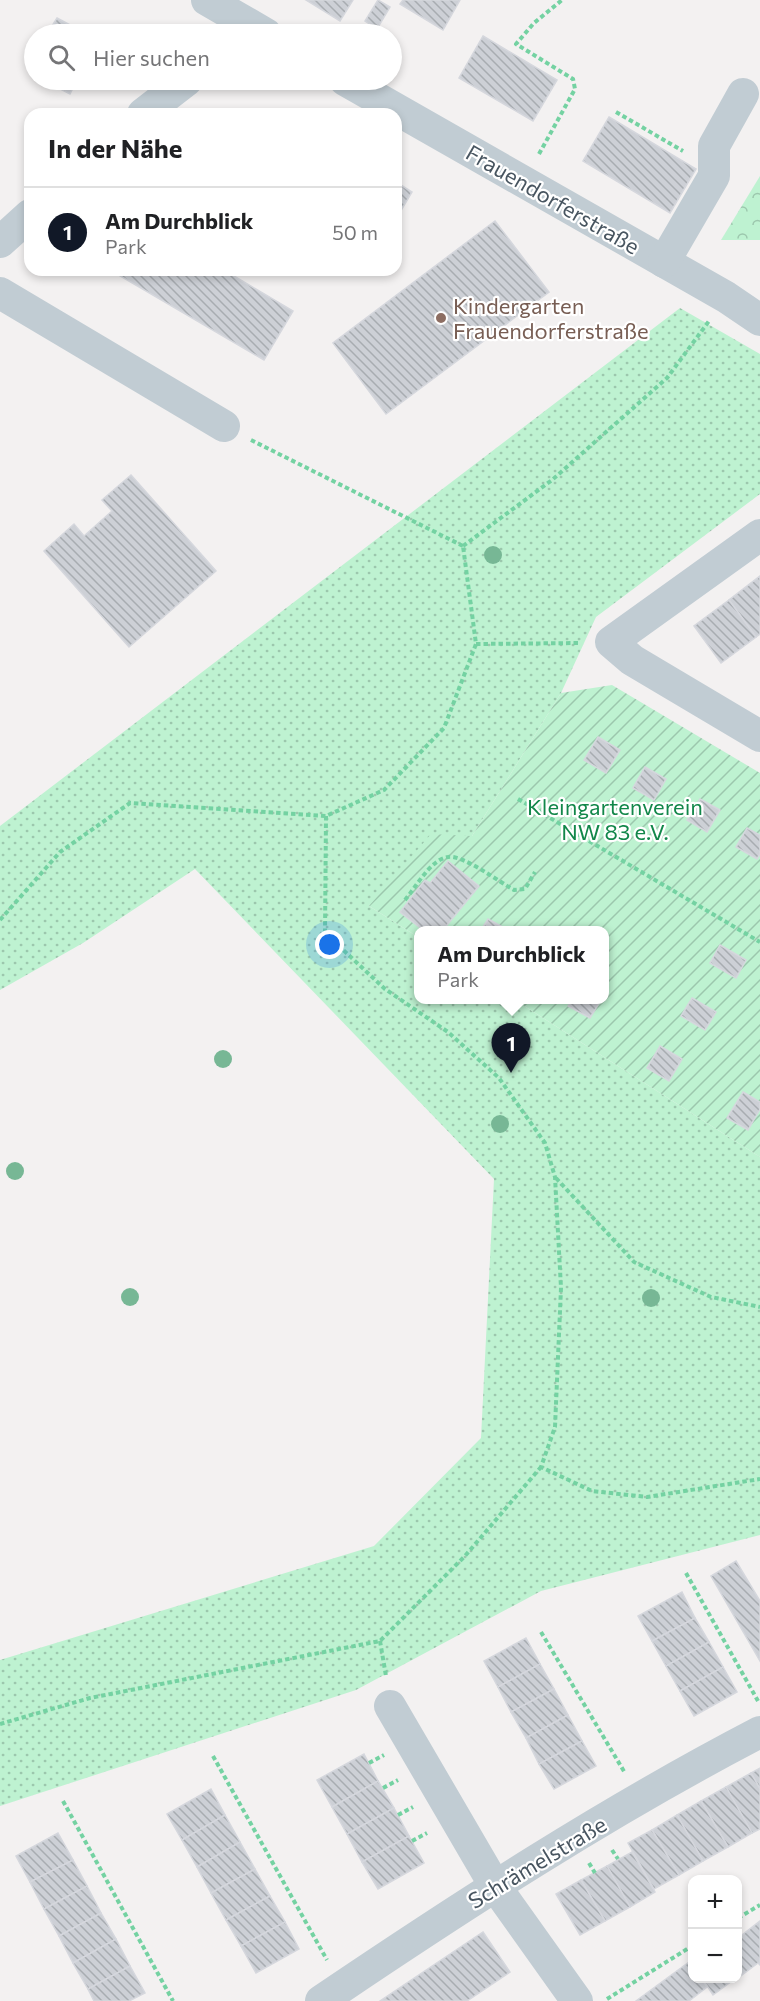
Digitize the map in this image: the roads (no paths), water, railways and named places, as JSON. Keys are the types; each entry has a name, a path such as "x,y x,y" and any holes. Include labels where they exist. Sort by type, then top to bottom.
{"street":[{"path":"207,0 242,24"},
{"path":"151,108 174,90"},
{"name":"Frauendorferstraße","path":"363,90 394,108"},
{"path":"664,262 714,176 714,146 743,94"},
{"name":"Frauendorferstraße","path":"402,112 726,297 760,320"},
{"path":"0,242 24,220"},
{"path":"0,293 224,426"},
{"path":"760,535 611,642 632,660 760,736"},
{"path":"390,1706 495,1886 577,2001"},
{"name":"Schrämelstraße","path":"332,1994 495,1886 641,1799 760,1732"}],"place":[{"name":"Kindergarten Frauendorferstraße","path":"441,318"},
{"name":"Am Durchblick","path":"511,1073"}],"park label":[{"name":"Kleingartenverein NW 83 e.V.","path":"615,818"}]}
